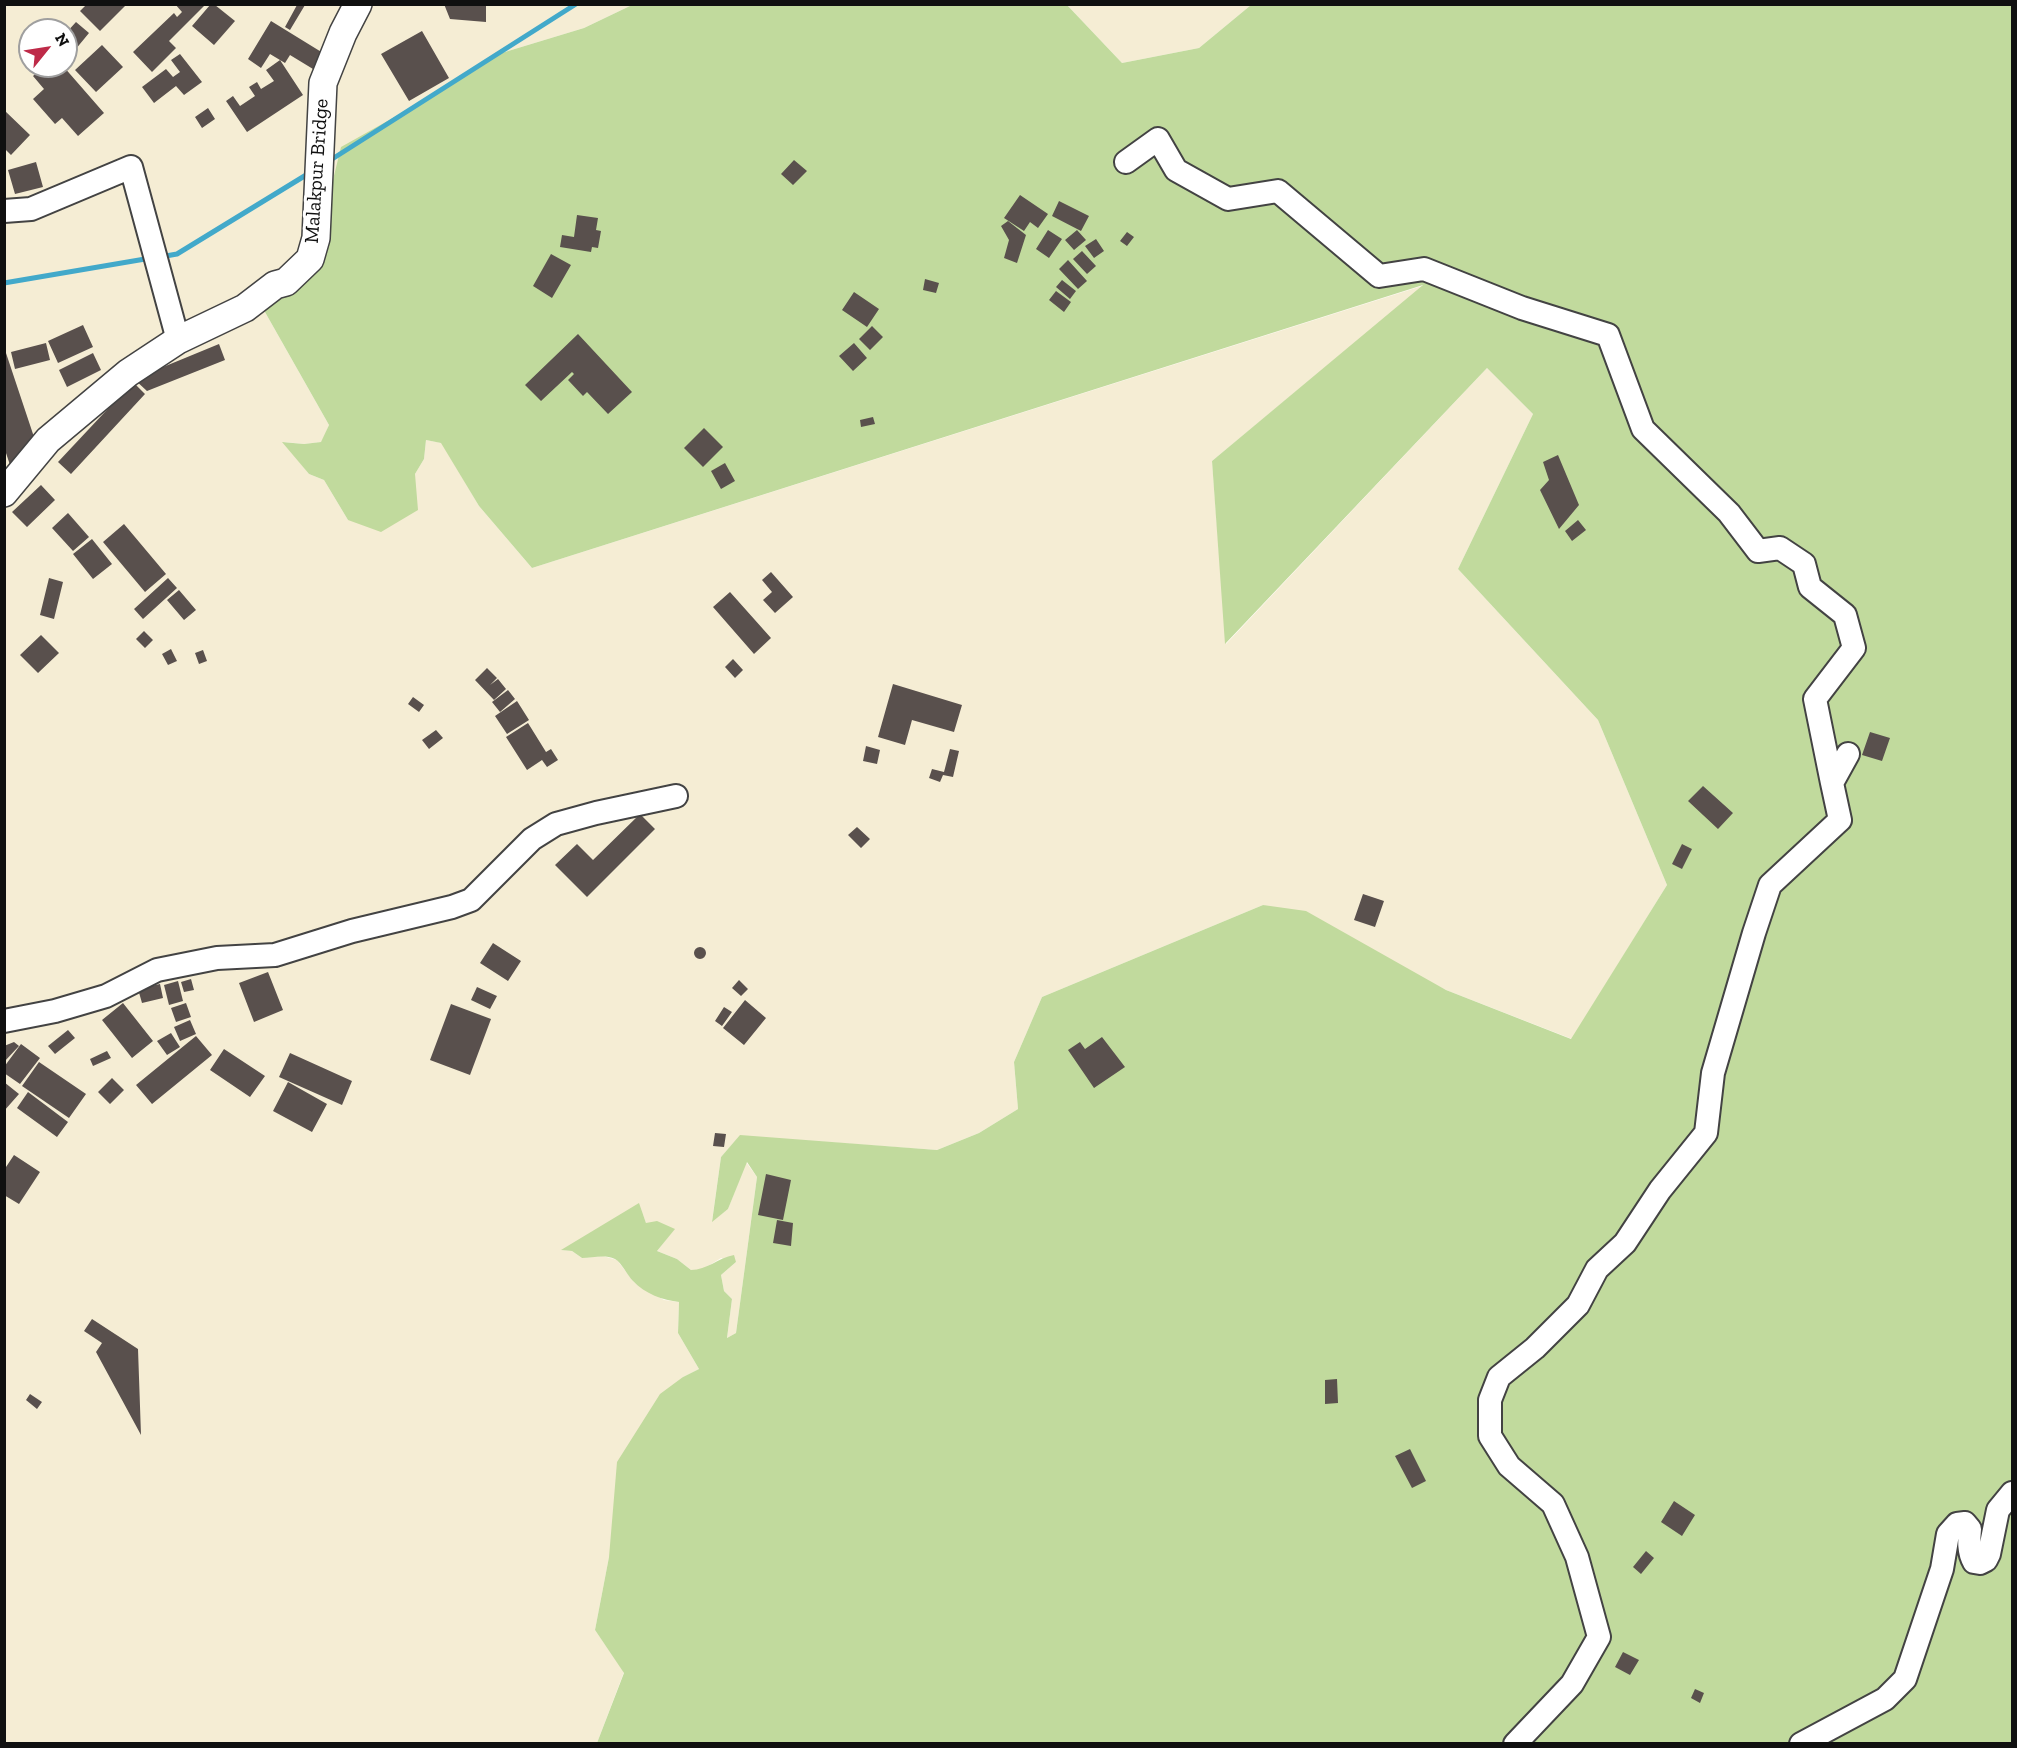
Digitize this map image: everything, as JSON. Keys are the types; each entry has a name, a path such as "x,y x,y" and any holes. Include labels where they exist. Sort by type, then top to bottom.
{"street":[{"name":"Malakpur Bridge","path":"178,340 245,308 275,285 286,282 310,259 316,238 323,83 343,33 358,4"},
{"path":"1126,162 1158,139 1176,170 1228,199 1278,190 1379,276 1425,269 1522,308 1608,335 1643,429 1729,513 1758,550 1780,548 1804,564 1810,587 1845,615 1854,648 1815,699 1840,820 1770,885 1713,1073 1706,1133 1660,1190 1625,1243 1597,1269 1578,1305 1535,1348 1499,1377 1490,1400 1490,1436 1509,1466 1553,1504 1577,1557 1599,1637 1572,1684 1515,1743"},
{"path":"4,210 31,209 131,167 178,340 128,373 48,440 4,493"},
{"path":"1832,783 1848,754"},
{"path":"4,1021 55,1011 106,996 157,970 217,958 275,955 352,931 452,907 471,900 532,839 556,824 675,796"},
{"path":"1800,1743 1885,1699 1905,1679 1942,1569 1948,1534 1957,1524 1965,1523 1970,1529 1969,1542 1974,1562 1980,1563 1986,1560 1998,1510 2013,1492"}],"shaded area":[{"path":"5,5 632,5 584,28 495,55 425,100 331,188 316,238 261,305 329,425 322,442 304,444 284,442 309,474 324,480 348,520 415,474 424,459 426,440 442,443 479,506 532,568 1425,285 1212,461 1226,644 1487,368 1533,414 1458,569 1598,720 1667,885 1572,1039 1446,990 1263,905 1042,997 1014,1062 1018,1109 979,1133 937,1150 740,1136 721,1157 712,1221 728,1209 746,1162 757,1177 736,1333 727,1338 732,1299 724,1291 721,1275 736,1262 721,1258 702,1270 691,1270 677,1259 657,1251 674,1229 646,1223 643,1215 562,1250 572,1251 582,1258 603,1256 617,1260 634,1282 664,1300 679,1302 678,1333 699,1369 683,1377 609,1557 595,1630 624,1672 597,1743 5,1744"},
{"path":"1067,5 1251,5 1199,48 1122,63"}],"green space":[{"path":"632,5 1067,5 1122,63 1199,48 1251,5 2012,5 2012,1743 597,1743 624,1673 595,1630 609,1557 617,1462 660,1394 683,1377 699,1369 678,1333 679,1302 661,1298 643,1289 633,1281 615,1259 603,1256 582,1258 572,1251 561,1250 639,1203 646,1223 657,1221 675,1229 657,1251 677,1259 691,1270 734,1255 736,1262 721,1275 724,1291 732,1299 727,1338 736,1333 757,1177 747,1162 728,1209 712,1222 721,1157 740,1135 937,1150 979,1133 1018,1109 1014,1062 1042,997 1263,905 1306,911 1446,990 1571,1039 1667,885 1598,720 1458,569 1533,414 1487,368 1225,644 1212,461 1423,285 532,568 479,506 441,443 426,440 424,459 415,474 418,510 381,532 348,520 324,480 309,474 282,442 304,444 321,442 329,425 261,305 286,282 331,188 341,147 425,100 495,55 584,28"}],"building":[{"path":"87,4 127,4 100,31 80,11"},
{"path":"175,4 206,4 169,41 176,48 152,72 133,52 174,13 177,17 182,12"},
{"path":"444,4 486,4 486,22 450,19"},
{"path":"210,5 215,5 235,21 214,45 192,26"},
{"path":"297,5 305,5 290,30 285,27"},
{"path":"271,21 323,53 313,69 290,55 285,63 270,54 261,68 248,59"},
{"path":"78,24 89,33 78,46"},
{"path":"422,31 449,78 409,101 381,54"},
{"path":"102,45 123,67 96,92 78,73 78,67"},
{"path":"180,54 202,82 184,95 176,86 154,103 142,87 166,69 173,77 180,72 171,60"},
{"path":"280,60 303,95 247,132 226,101 233,96 240,106 255,96 249,87 257,82 261,89 274,81 266,70"},
{"path":"35,78 73,78 104,113 78,136 62,118 55,124 33,99 44,89"},
{"path":"208,108 215,119 202,128 195,117"},
{"path":"4,110 30,135 11,155 4,148"},
{"path":"794,160 807,171 793,185 781,174"},
{"path":"36,162 43,187 15,194 8,170"},
{"path":"1020,195 1048,214 1038,228 1030,222 1024,231 1004,218"},
{"path":"1059,201 1089,216 1081,231 1052,216"},
{"path":"577,215 598,218 596,230 601,231 598,248 592,247 591,252 560,247 562,235 574,237"},
{"path":"1008,221 1026,235 1017,263 1004,258 1009,240 1001,226"},
{"path":"1048,230 1062,239 1049,258 1036,249"},
{"path":"1077,230 1086,240 1074,250 1065,240"},
{"path":"1127,232 1134,237 1127,246 1120,241"},
{"path":"1096,239 1104,251 1094,258 1085,246"},
{"path":"1082,251 1096,266 1087,274 1073,259"},
{"path":"551,254 571,265 552,298 533,286"},
{"path":"1068,260 1087,281 1078,289 1059,269"},
{"path":"925,279 939,283 936,293 923,290"},
{"path":"1062,280 1076,291 1070,299 1056,287"},
{"path":"1056,291 1071,302 1064,312 1049,300"},
{"path":"854,292 879,309 867,327 842,310"},
{"path":"83,325 93,347 58,363 48,341"},
{"path":"872,326 883,337 870,350 859,339"},
{"path":"578,334 632,392 608,414 587,392 583,396 568,380 574,374 572,372 541,401 525,385"},
{"path":"46,343 50,360 15,369 11,352"},
{"path":"854,343 867,358 853,371 839,356"},
{"path":"219,344 225,360 147,391 134,379"},
{"path":"5,350 35,440 11,468 4,447"},
{"path":"93,353 101,370 67,387 59,370"},
{"path":"133,382 145,394 71,474 58,462"},
{"path":"873,417 875,424 861,427 860,420"},
{"path":"704,428 723,447 703,467 684,448"},
{"path":"1558,455 1579,505 1559,529 1540,490 1549,480 1543,462"},
{"path":"725,463 735,481 721,489 711,471"},
{"path":"41,485 55,500 27,527 12,512"},
{"path":"68,513 89,537 73,551 52,528"},
{"path":"1578,520 1586,530 1572,541 1565,531"},
{"path":"124,524 166,574 145,592 103,542"},
{"path":"92,539 112,564 93,579 73,554"},
{"path":"771,572 793,597 775,613 763,600 772,592 762,580"},
{"path":"49,578 63,582 54,619 40,615"},
{"path":"168,578 177,588 143,619 134,609"},
{"path":"179,590 196,610 184,620 167,600"},
{"path":"730,592 771,638 754,654 713,607"},
{"path":"144,631 153,640 145,648 136,639"},
{"path":"41,635 59,653 38,673 20,655"},
{"path":"171,649 177,661 168,665 162,654"},
{"path":"203,650 207,661 199,664 195,653"},
{"path":"733,659 743,670 735,678 725,667"},
{"path":"487,668 497,678 490,685 498,679 506,689 494,700 475,680"},
{"path":"893,684 962,705 954,732 912,720 905,745 878,737"},
{"path":"508,690 515,699 500,712 492,702"},
{"path":"413,697 424,705 419,712 408,704"},
{"path":"517,701 529,720 507,734 495,716"},
{"path":"528,723 546,752 551,749 558,760 547,767 542,760 527,770 506,737"},
{"path":"436,730 443,738 429,749 422,740"},
{"path":"1870,732 1890,738 1882,761 1862,755"},
{"path":"866,746 880,750 877,764 863,761"},
{"path":"950,749 959,751 953,777 943,775 940,782 929,778 932,769 944,772"},
{"path":"1703,786 1733,813 1718,829 1688,801"},
{"path":"640,814 655,829 587,897 555,865 577,844 593,860"},
{"path":"857,827 870,839 861,848 848,835"},
{"path":"1682,844 1692,849 1682,869 1672,864"},
{"path":"1363,894 1384,901 1375,927 1354,920"},
{"path":"493,943 521,961 508,981 480,963"},
{"path":"702,947 706,953 702,959 698,959 694,951"},
{"path":"268,972 283,1010 254,1022 239,983"},
{"path":"191,979 194,990 184,992 181,982"},
{"path":"739,980 748,989 741,996 732,988"},
{"path":"178,981 183,1001 169,1005 164,985"},
{"path":"160,984 163,998 142,1003 138,989"},
{"path":"477,987 497,996 490,1009 471,1000"},
{"path":"745,1000 766,1018 744,1045 723,1028"},
{"path":"123,1003 153,1041 132,1058 102,1020"},
{"path":"186,1003 191,1017 176,1022 171,1008"},
{"path":"451,1004 491,1019 470,1075 430,1060"},
{"path":"724,1007 732,1012 722,1026 715,1021"},
{"path":"190,1020 196,1034 180,1041 174,1027"},
{"path":"68,1030 75,1038 55,1054 48,1046"},
{"path":"171,1033 180,1047 167,1055 157,1041"},
{"path":"196,1036 212,1055 152,1104 136,1085"},
{"path":"1102,1037 1125,1067 1094,1088 1068,1050 1080,1042 1085,1049"},
{"path":"14,1042 19,1046 4,1062 4,1046"},
{"path":"21,1044 40,1058 20,1084 4,1073 4,1067"},
{"path":"224,1049 265,1076 250,1097 210,1070"},
{"path":"107,1051 111,1058 93,1066 90,1059"},
{"path":"290,1053 352,1081 342,1105 279,1077"},
{"path":"39,1062 86,1094 69,1118 22,1086"},
{"path":"112,1078 124,1090 110,1104 98,1092"},
{"path":"4,1082 19,1094 4,1111"},
{"path":"288,1082 327,1104 312,1132 273,1111"},
{"path":"28,1092 68,1122 57,1137 17,1108"},
{"path":"715,1133 726,1134 724,1147 713,1146"},
{"path":"14,1155 40,1172 19,1204 4,1195 4,1170"},
{"path":"766,1174 791,1180 783,1220 758,1215"},
{"path":"777,1220 793,1223 791,1246 773,1243"},
{"path":"92,1319 138,1349 141,1435 96,1352 102,1343 84,1331"},
{"path":"1337,1379 1338,1403 1325,1404 1325,1380"},
{"path":"30,1394 42,1402 37,1409 26,1400"},
{"path":"1410,1449 1426,1481 1412,1488 1395,1456"},
{"path":"1674,1501 1695,1515 1682,1536 1661,1522"},
{"path":"1646,1551 1654,1558 1641,1574 1633,1567"},
{"path":"1623,1652 1639,1660 1630,1675 1615,1667"},
{"path":"1695,1689 1704,1693 1700,1703 1691,1698"}],"waterway":[{"path":"329,161 576,4"},
{"path":"160,257 177,254 311,172"},
{"path":"4,283 151,258"}]}
